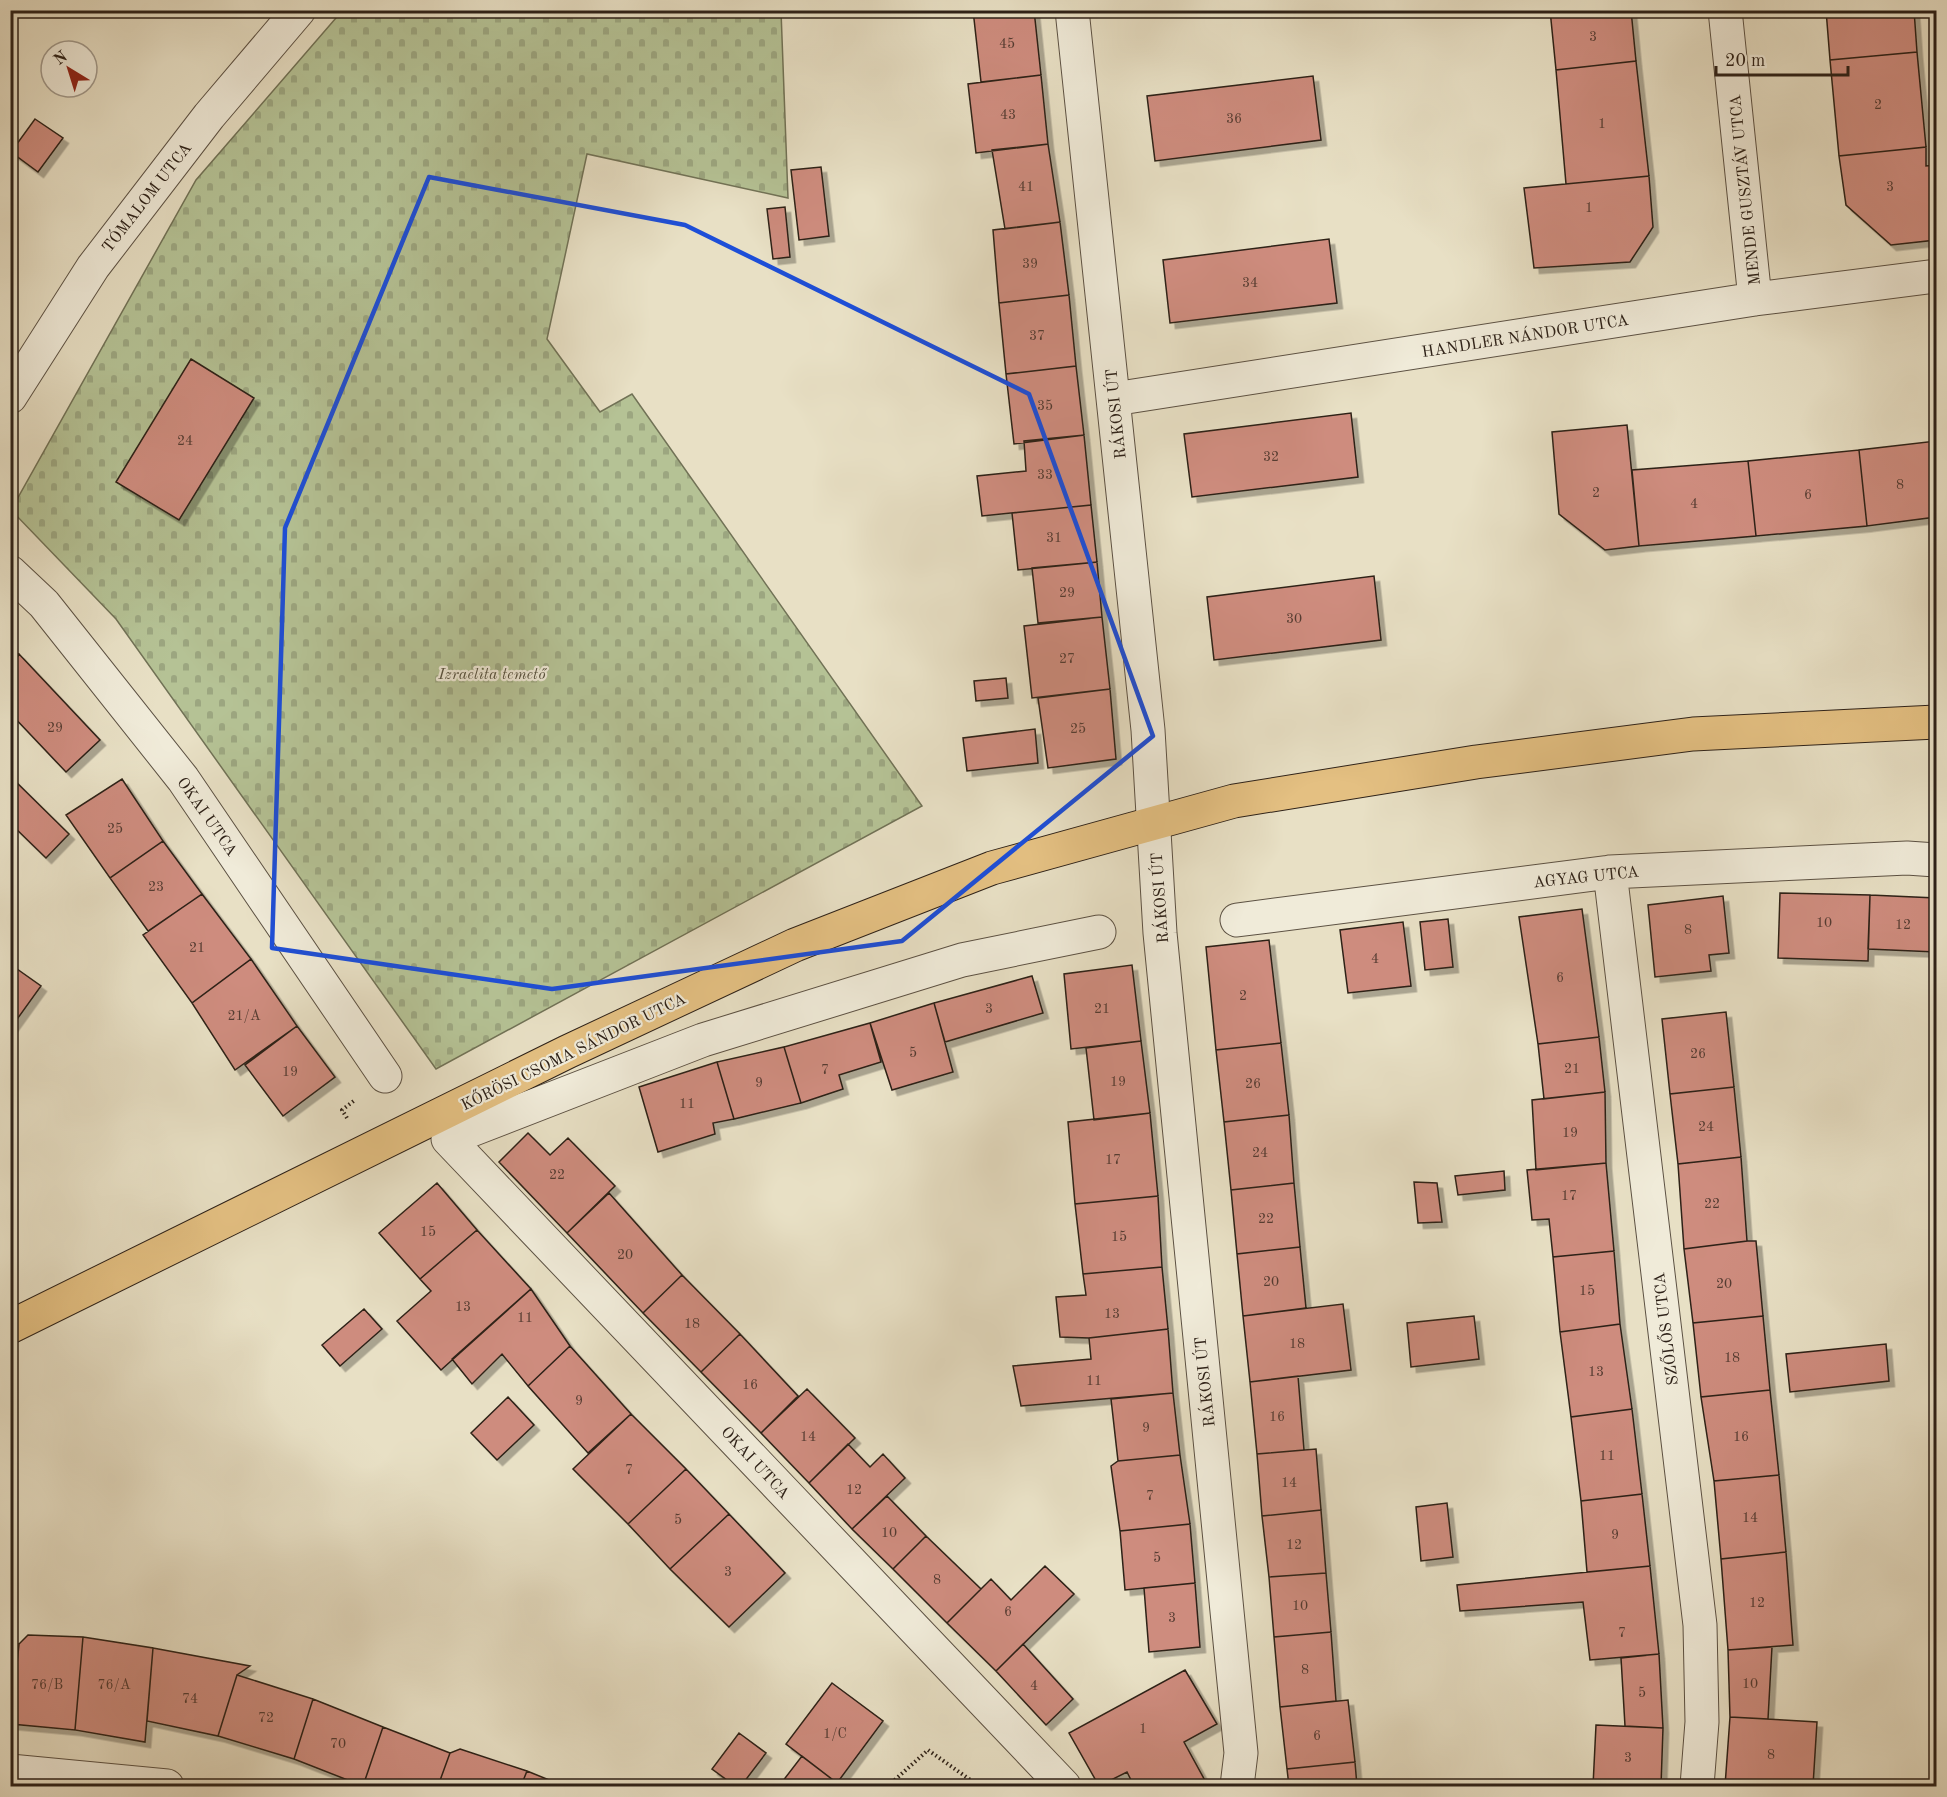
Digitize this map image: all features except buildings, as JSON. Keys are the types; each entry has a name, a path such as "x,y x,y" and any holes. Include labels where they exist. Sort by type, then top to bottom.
{"main road":[{"name":"KŐRÖSI CSOMA SÁNDOR UTCA","path":"10,1327 567,1052 795,945 992,868 1234,801 1476,762 1693,734 1936,722"}],"street":[{"name":"TÓMALOM UTCA","path":"10,397 93,267 208,116 299,10"},
{"name":"RÁKOSI ÚT","path":"1072,10 1148,730 1160,933 1241,1753 1238,1786"},
{"name":"MENDE GUSZTÁV UTCA","path":"1725,10 1755,299"},
{"name":"HANDLER NÁNDOR UTCA","path":"1114,399 1755,299 1936,276"},
{"name":"OKAI UTCA","path":"10,572 44,604 183,779 385,1076"},
{"name":"AGYAG UTCA","path":"1237,920 1610,872 1907,858 1936,860"},
{"name":"SZŐLŐS UTCA","path":"1610,872 1701,1625 1702,1722 1697,1786"},
{"name":"KŐRÖSI CSOMA SÁNDOR UTCA","path":"448,1138 703,1040 962,960 1099,932"},
{"name":"OKAI UTCA","path":"448,1138 1064,1786"},
{"path":"10,1771 167,1786"}],"path":[{"path":"888,1786 928,1750 979,1786"}],"highlighted area":[{"path":"429,177 685,225 1029,394 1153,736 902,941 552,989 272,948 285,528"}],"green space":[{"name":"Izraelita temető","path":"342,11 781,11 788,198 587,154 547,339 600,412 632,394 922,806 436,1069 116,619 11,510 196,180"}]}
